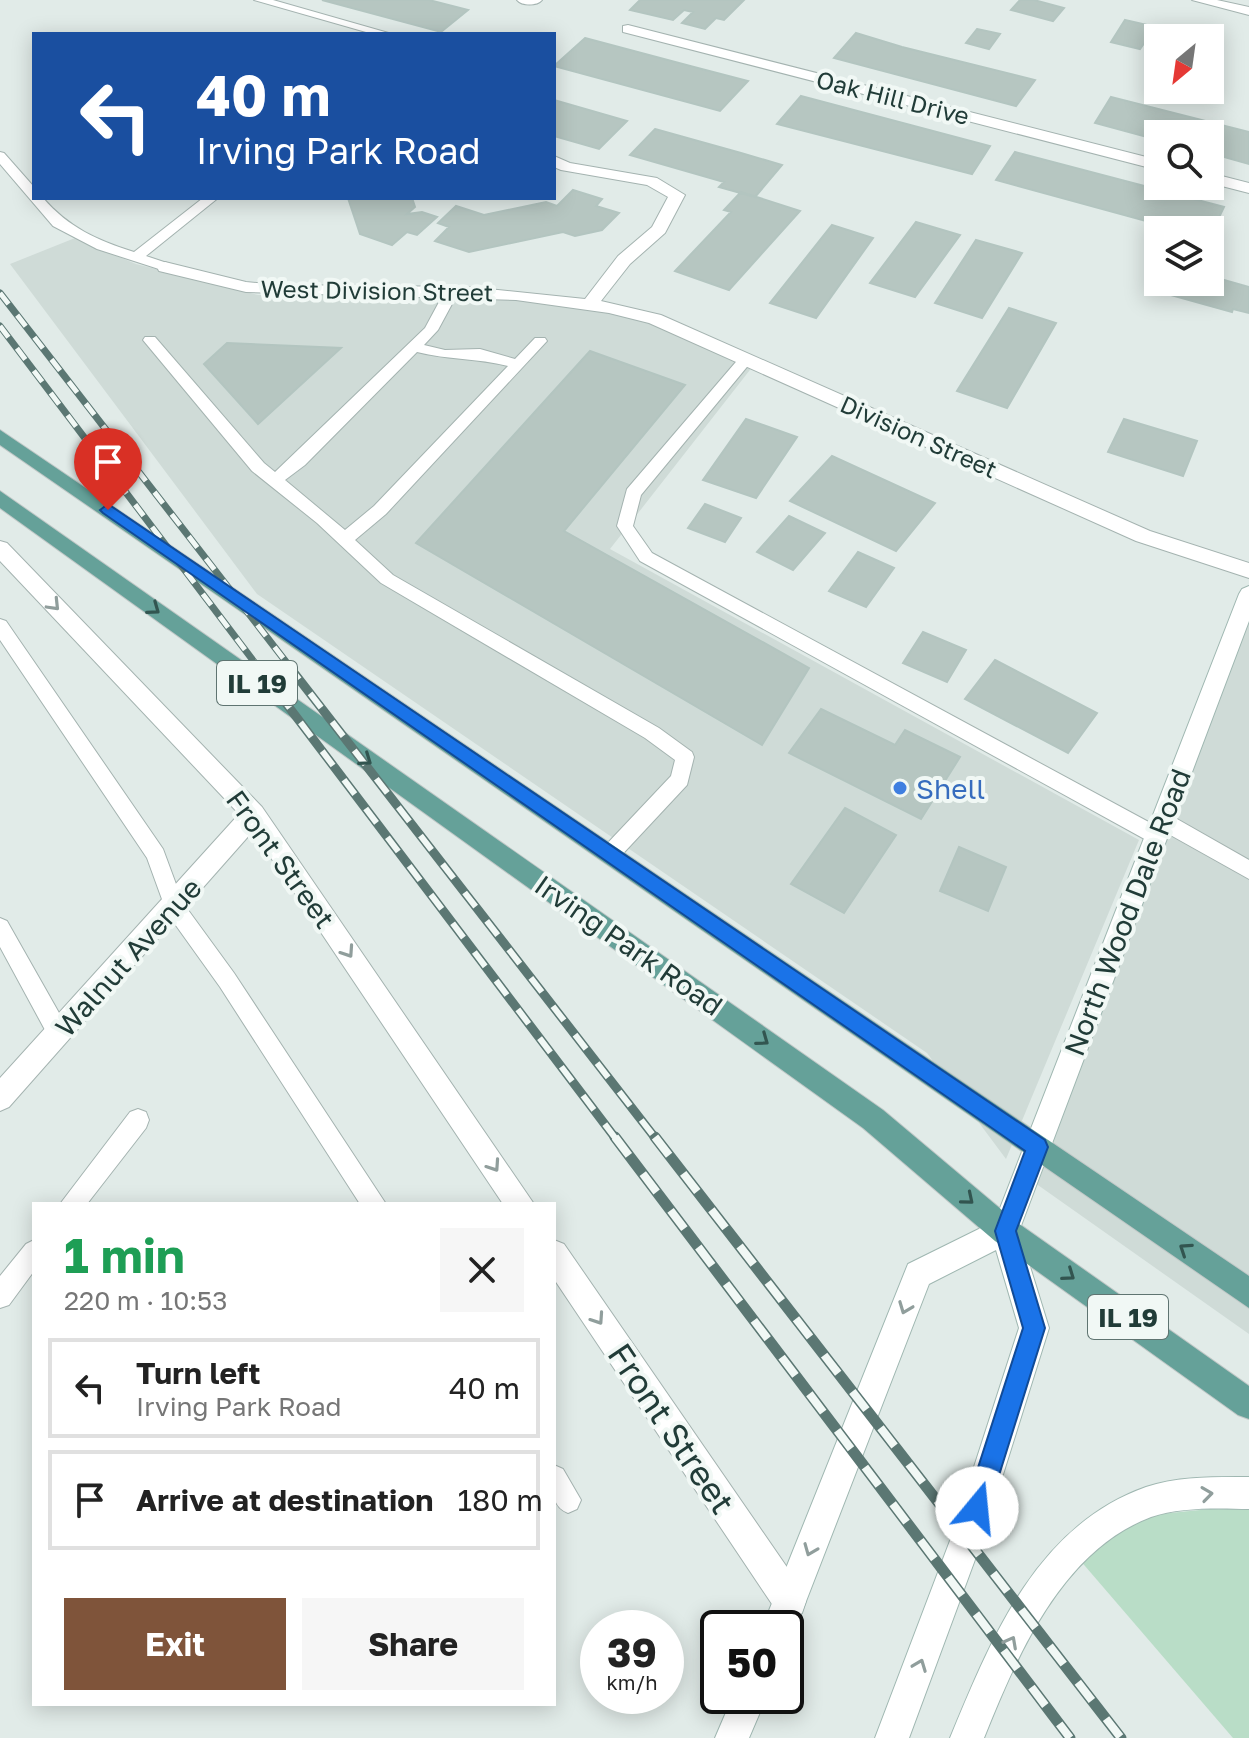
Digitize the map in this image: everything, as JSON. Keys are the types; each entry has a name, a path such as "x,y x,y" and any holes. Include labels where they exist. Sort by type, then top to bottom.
{"main road":[{"name":"IL 19","path":"0,436 1249,1293"},
{"name":"Irving Park Road","path":"0,498 873,1119 1005,1231 1249,1404"}],"street":[{"path":"1199,0 1249,11"},
{"name":"Oak Hill Drive","path":"628,29 1144,161"},
{"path":"558,167 651,181 677,195 659,230 624,260 590,304"},
{"path":"1224,182 1249,188"},
{"name":"West Division Street","path":"165,267 246,287 280,290 452,291 531,295 590,304"},
{"name":"Division Street","path":"590,304 655,319 1143,536 1249,571"},
{"name":"Front Street","path":"0,548 254,814 519,1202"},
{"name":"North Wood Dale Road","path":"1005,1231 1249,594"},
{"name":"Walnut Avenue","path":"0,1098 254,814"},
{"path":"786,1610 918,1274 1005,1231 1034,1328 967,1538 892,1738"},
{"name":"Front Street","path":"556,1257 781,1610"},
{"path":"967,1738 1006,1652 1040,1590 1090,1534 1147,1503 1222,1492 1249,1493"},
{"path":"732,1738 742,1714"}],"lane":[{"path":"260,0 379,32"},
{"path":"0,156 32,193"},
{"path":"38,200 58,223 102,246 165,267"},
{"path":"137,257 208,200"},
{"path":"275,480 299,461 431,330 452,291"},
{"path":"150,340 258,467 345,539 387,579 652,733 685,757 680,779 610,854"},
{"path":"345,539 380,510 540,341"},
{"path":"414,347 445,355 480,354 518,364"},
{"path":"746,359 633,493 625,526 646,557 1160,828 1249,870"},
{"path":"0,626 156,855 174,907 227,980 373,1202"},
{"path":"0,927 59,1034"},
{"path":"74,1202 138,1120"},
{"path":"0,1296 32,1255"}],"shaded area":[{"path":"75,238 136,264 258,295 496,294 650,320 753,366 610,549 1139,840 1006,1159 927,1053 257,594 10,264"},
{"path":"1249,605 1249,1334 1035,1183"}],"green space":[{"path":"1249,1505 1249,1738 1233,1738 1079,1559 1141,1516"}],"building":[{"path":"322,0 429,0 468,10 441,32"},
{"path":"640,0 744,0 724,20 716,18 705,29 682,23 693,12 684,10 673,20 630,10"},
{"path":"1020,0 1034,0 1064,8 1053,21 1011,10"},
{"path":"1125,20 1144,24 1144,43 1140,49 1111,42"},
{"path":"977,29 1000,34 989,49 966,43"},
{"path":"856,33 1035,80 1016,106 834,58"},
{"path":"585,38 748,81 720,111 556,64"},
{"path":"801,96 990,146 972,174 777,124"},
{"path":"1111,97 1202,120 1144,120 1144,136 1095,123"},
{"path":"556,101 627,121 599,149 556,137"},
{"path":"1224,126 1249,132 1249,164 1224,157"},
{"path":"655,129 782,165 755,197 719,187 724,182 630,155"},
{"path":"1015,152 1144,186 1144,200 1197,200 1224,207 1220,216 1144,216 1144,220 996,180"},
{"path":"573,190 602,199 596,206 619,213 602,230 575,236 563,232 469,252 435,241 449,227 438,223 456,206 484,215 546,202 557,206"},
{"path":"741,192 800,211 729,290 675,271 731,212 724,210"},
{"path":"349,200 413,200 415,207 407,214 422,212 437,217 417,235 407,232 392,245 360,234"},
{"path":"916,222 960,235 915,297 870,283"},
{"path":"832,225 873,238 816,318 770,303"},
{"path":"976,240 1022,253 982,318 935,303"},
{"path":"1224,280 1249,287 1249,313 1233,309 1232,312 1175,296 1224,296"},
{"path":"1009,308 1056,323 1007,408 957,391"},
{"path":"227,343 341,348 258,424 204,364"},
{"path":"590,351 685,385 564,531 809,668 762,745 416,543"},
{"path":"746,419 797,437 756,498 703,480"},
{"path":"1124,419 1197,441 1183,476 1108,452"},
{"path":"832,456 935,503 896,551 790,501"},
{"path":"705,504 741,518 725,542 688,528"},
{"path":"789,516 825,533 793,570 757,552"},
{"path":"858,552 894,568 866,607 829,591"},
{"path":"923,632 966,650 947,682 903,663"},
{"path":"995,660 1097,713 1068,753 965,699"},
{"name":"Shell","path":"821,709 895,745 905,730 960,757 921,819 789,753"},
{"name":"Shell","path":"845,808 896,835 844,913 791,884"},
{"path":"959,847 1006,867 988,911 940,891"}],"railway":[{"path":"0,293 290,667"},
{"path":"0,326 258,667"},
{"path":"257,665 616,1139"},
{"path":"288,665 656,1139"},
{"path":"615,1137 1070,1738"},
{"path":"655,1137 1121,1738"}],"place":[{"name":"Shell","path":"900,788"}],"route":[{"path":"108,510 715,924 919,1069 1037,1147 1005,1231 1034,1328 977,1508"}]}
